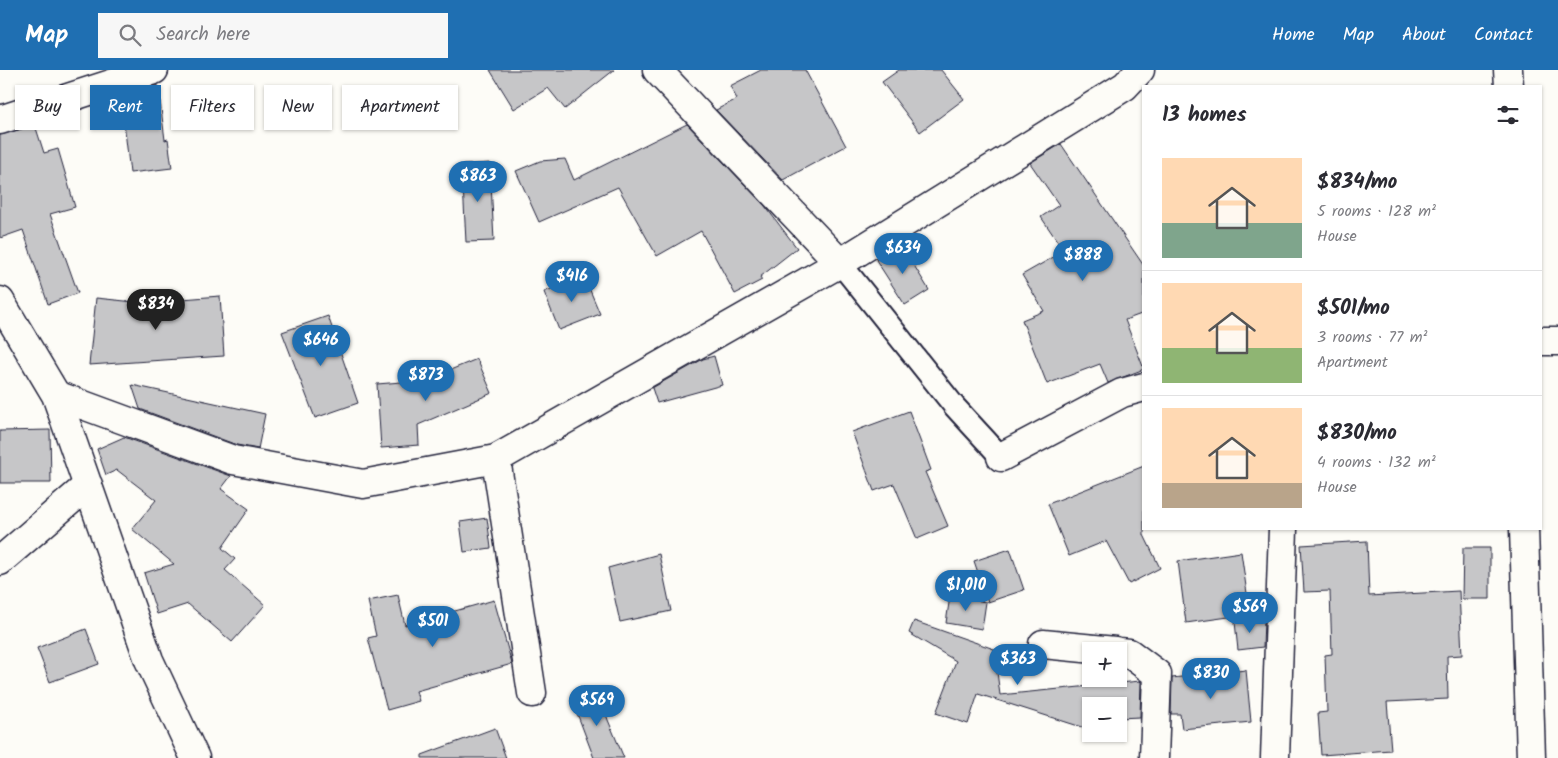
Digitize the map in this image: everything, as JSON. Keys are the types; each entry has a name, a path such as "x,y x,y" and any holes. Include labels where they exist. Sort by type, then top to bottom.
{"street":[{"path":"0,120 154,70"},
{"path":"657,70 840,263 956,407 1001,457 1122,393 1142,388"},
{"path":"56,395 233,460 363,484 496,459 840,263 1125,86 1140,70"},
{"path":"1508,70 1509,85"},
{"path":"0,300 56,395 149,660 195,758"},
{"path":"1542,341 1558,341"},
{"path":"496,459 532,693"},
{"path":"0,561 88,485"},
{"path":"1275,758 1283,530"},
{"path":"1524,530 1532,758"},
{"path":"1043,644 1082,648"},
{"path":"1127,653 1157,674 1154,758"}],"building":[{"path":"490,70 614,70 565,109 548,88 514,109"},
{"path":"761,70 805,70 846,146 783,180 716,110 737,99 730,86"},
{"path":"899,70 941,70 964,99 920,132 882,82"},
{"path":"161,109 165,140 168,139 172,168 130,173 125,130 161,130"},
{"path":"687,124 765,206 797,248 760,277 762,280 735,294 701,231 657,256 618,187 539,222 516,171 540,161 565,159 574,180"},
{"path":"18,130 37,130 44,153 58,149 75,207 50,214 78,293 48,304 23,230 0,238 0,135"},
{"path":"1061,144 1142,263 1142,314 1125,320 1142,364 1142,370 1108,383 1100,364 1047,384 1022,320 1044,311 1022,275 1064,251 1041,217 1059,205 1030,163"},
{"path":"490,163 494,241 466,242 462,165"},
{"path":"901,244 929,290 905,305 876,260"},
{"path":"584,276 600,314 559,330 544,292"},
{"path":"220,296 224,356 89,365 96,298 183,307 182,299"},
{"path":"328,316 358,403 315,418 282,332"},
{"path":"714,356 722,385 657,403 652,388 703,359"},
{"path":"477,359 492,393 418,425 419,445 381,448 377,384 426,380"},
{"path":"132,385 265,414 258,449 237,445 140,409"},
{"path":"909,411 931,470 925,472 948,526 917,539 894,484 874,491 852,432"},
{"path":"50,430 51,483 0,483 0,431"},
{"path":"124,437 231,476 221,489 249,509 222,548 235,559 225,570 265,605 232,642 188,604 157,614 144,573 174,564 132,529 156,500 117,470 106,475 97,449"},
{"path":"1142,467 1142,530 1144,530 1144,535 1160,568 1129,584 1106,541 1069,556 1048,504"},
{"path":"487,518 491,548 464,552 460,522"},
{"path":"1367,541 1369,596 1459,591 1462,655 1447,656 1448,699 1387,702 1391,750 1321,755 1318,713 1327,712 1325,655 1332,654 1330,591 1304,592 1301,545"},
{"path":"1463,548 1490,548 1490,599 1462,599"},
{"path":"1010,549 1024,590 988,602 974,561"},
{"path":"1241,552 1250,614 1186,623 1178,561"},
{"path":"659,554 671,611 620,622 608,568"},
{"path":"398,595 405,625 494,600 512,664 416,691 419,701 387,710 368,638 376,636 368,601"},
{"path":"950,596 986,602 982,629 946,623"},
{"path":"1264,619 1263,647 1238,650 1235,622"},
{"path":"914,621 994,649 1000,695 1082,687 1127,687 1127,682 1140,681 1140,717 1127,718 1127,697 1082,697 1082,727 978,694 968,724 936,713 956,661 909,633"},
{"path":"86,629 99,664 50,682 37,648"},
{"path":"1246,670 1251,722 1182,729 1180,714 1171,714 1172,678"},
{"path":"598,690 624,758 594,758 572,700"},
{"path":"495,728 506,758 422,758 422,755"}]}
